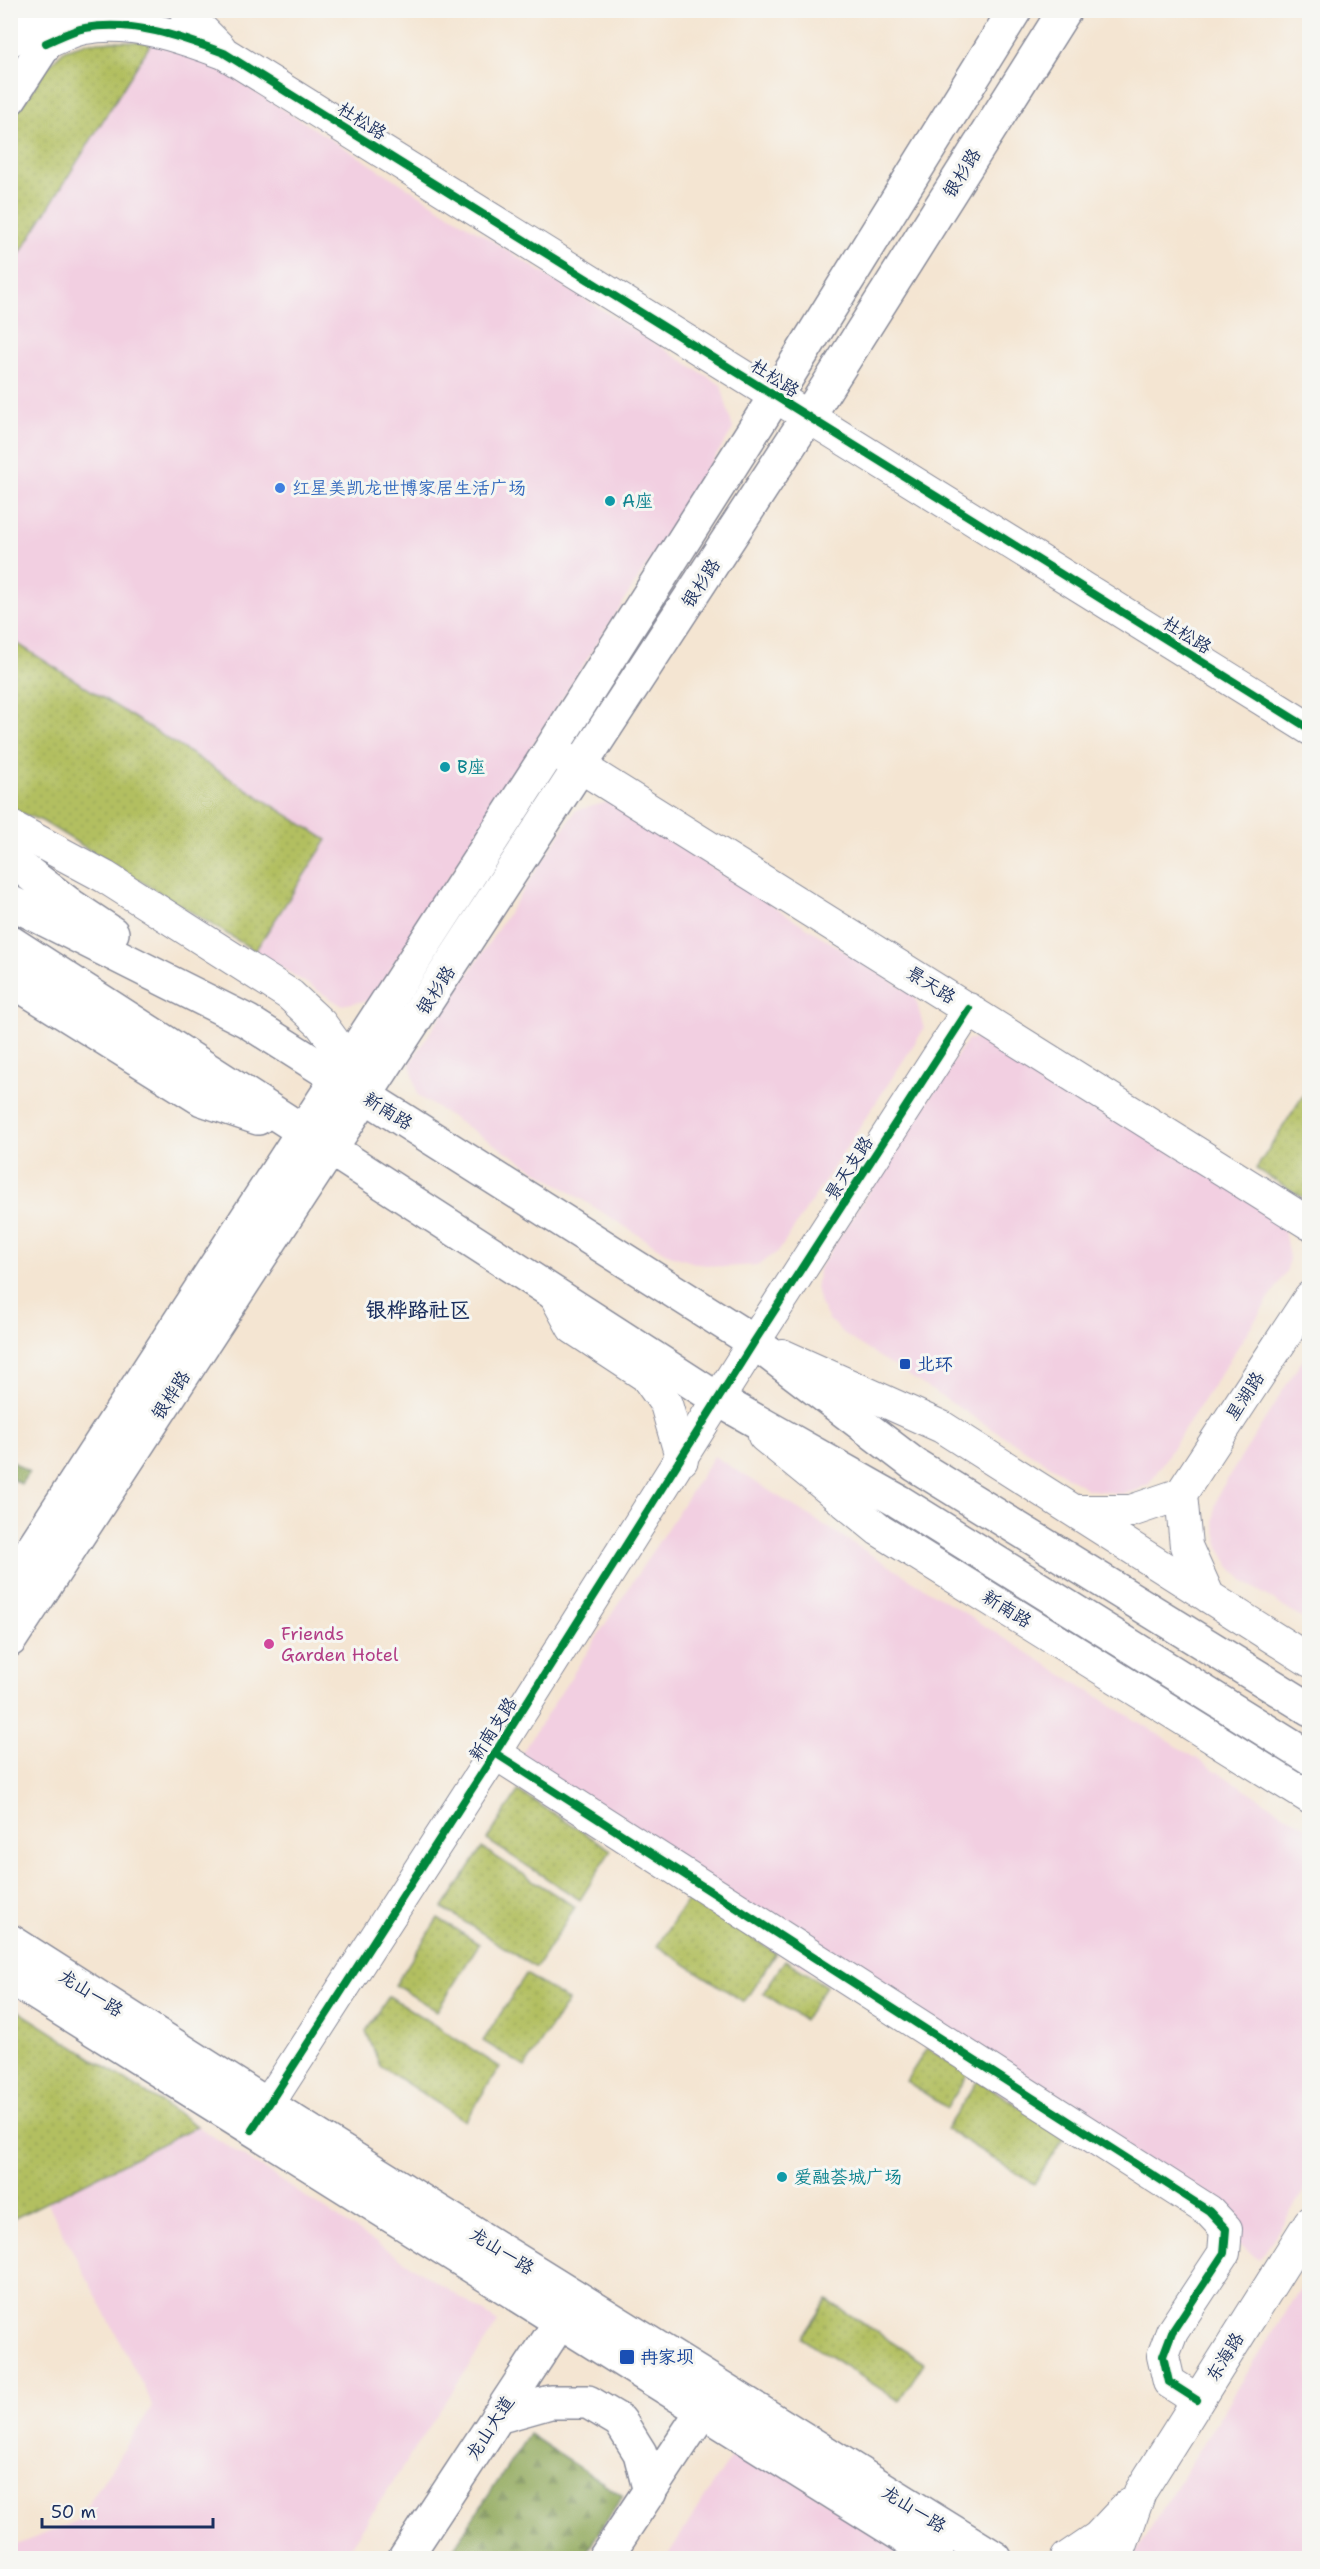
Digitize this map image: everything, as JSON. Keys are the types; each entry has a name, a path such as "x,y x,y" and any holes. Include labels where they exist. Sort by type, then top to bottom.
{"main road":[{"path":"10,40 32,10"},
{"path":"10,98 46,43 72,10"},
{"name":"银杉路","path":"303,1132 551,749 776,395 1015,10"},
{"name":"银杉路","path":"331,1151 808,417 1065,10"},
{"path":"10,859 73,907"},
{"path":"10,870 73,907 247,1021"},
{"name":"新南路","path":"10,902 342,1070 365,1096 754,1342 915,1465 1310,1709"},
{"name":"新南路","path":"10,942 719,1400 898,1501 1310,1758"},
{"path":"10,979 202,1099 303,1132"},
{"name":"银桦路","path":"10,1583 303,1132"},
{"name":"银桦路","path":"10,1640 331,1151"},
{"name":"龙山一路","path":"10,1941 260,2118"},
{"name":"龙山一路","path":"10,1977 260,2118 711,2399 995,2559"},
{"name":"龙山大道","path":"405,2559 568,2309"},
{"path":"605,2559 711,2399"},
{"name":"龙山一路","path":"711,2399 938,2559"},
{"path":"497,2417 550,2402 588,2402 620,2421 639,2453 650,2492"}],"street":[{"path":"186,10 195,23 224,53"},
{"path":"46,43 83,28 114,26 147,29 186,39 224,53"},
{"name":"杜松路","path":"224,53 1310,729"},
{"name":"景天路","path":"551,749 1310,1224"},
{"path":"10,826 105,877 290,995 321,1024 342,1070"},
{"name":"景天支路","path":"754,1342 969,1009"},
{"path":"555,1295 573,1328 646,1376 666,1404 682,1460"},
{"name":"星湖路","path":"1181,1494 1310,1297"},
{"name":"新南支路","path":"260,2118 682,1460 754,1342"},
{"name":"新南路","path":"754,1342 942,1427 1310,1661"},
{"name":"新南路","path":"719,1400 879,1530 1310,1798"},
{"path":"1075,1511 1131,1511 1181,1494 1186,1546 1209,1597"},
{"path":"495,1753 1209,2211 1226,2229 1224,2253 1172,2332 1163,2356 1169,2382 1197,2400"},
{"name":"东海路","path":"1067,2559 1111,2549 1140,2492 1197,2400 1306,2236"}],"shaded area":[{"name":"红星美凯龙世博家居生活广场","path":"152,42 216,67 721,385 733,429 371,1000 341,1005 255,951 327,840 11,639 10,268"},
{"path":"609,802 915,996 924,1029 779,1251 758,1265 725,1267 698,1264 670,1255 418,1096 410,1063 576,810"},
{"path":"988,1036 1271,1214 1284,1230 1289,1257 1287,1271 1149,1484 1134,1491 1121,1494 1087,1489 848,1337 830,1321 820,1304 816,1287 819,1269 967,1040"},
{"path":"1309,1349 1309,1623 1245,1582 1230,1566 1220,1549 1214,1521 1220,1491"},
{"path":"714,1456 1309,1829 1309,2183 1260,2259 507,1776"},
{"path":"197,2126 498,2322 343,2558 11,2558 11,2547 77,2521 153,2405 46,2200"},
{"path":"1309,2274 1309,2558 1136,2558 1135,2553"},
{"path":"738,2446 917,2558 666,2558"}],"green space":[{"path":"152,42 11,268 11,122 48,66 65,50 86,43"},
{"path":"10,639 327,840 255,951 42,821 11,809"},
{"path":"1309,1086 1309,1201 1256,1169"},
{"path":"10,1460 29,1472 21,1484 11,1478"},
{"path":"518,1791 611,1850 580,1900 487,1840"},
{"path":"482,1848 575,1907 536,1968 443,1908"},
{"path":"689,1897 776,1953 744,2002 657,1946"},
{"path":"438,1918 479,1944 437,2011 395,1985"},
{"path":"785,1960 826,1986 804,2020 763,1993"},
{"path":"526,1974 568,2001 525,2067 483,2041"},
{"path":"389,1996 500,2067 465,2121 380,2066 366,2031"},
{"path":"11,2006 197,2126 11,2220"},
{"path":"927,2048 968,2074 947,2108 906,2081"},
{"path":"978,2080 1065,2136 1034,2184 946,2129"},
{"path":"827,2300 924,2363 899,2401 802,2338"},
{"path":"529,2434 623,2496 582,2558 447,2558"}],"cycle path":[{"path":"46,43 80,29 120,26 156,31 224,53 1310,729"},
{"path":"252,2130 969,1009"},
{"path":"495,1753 1209,2211 1226,2229 1224,2253 1172,2332 1163,2356 1169,2382 1197,2400"}],"place":[{"name":"红星美凯龙世博家居生活广场","path":"280,488"},
{"name":"A座","path":"610,501"},
{"name":"B座","path":"445,767"},
{"name":"北环","path":"905,1364"},
{"name":"Friends Garden Hotel","path":"269,1644"},
{"name":"爱融荟城广场","path":"782,2177"},
{"name":"冉家坝","path":"627,2357"}],"district":[{"name":"银桦路社区","path":"418,1310"}]}
